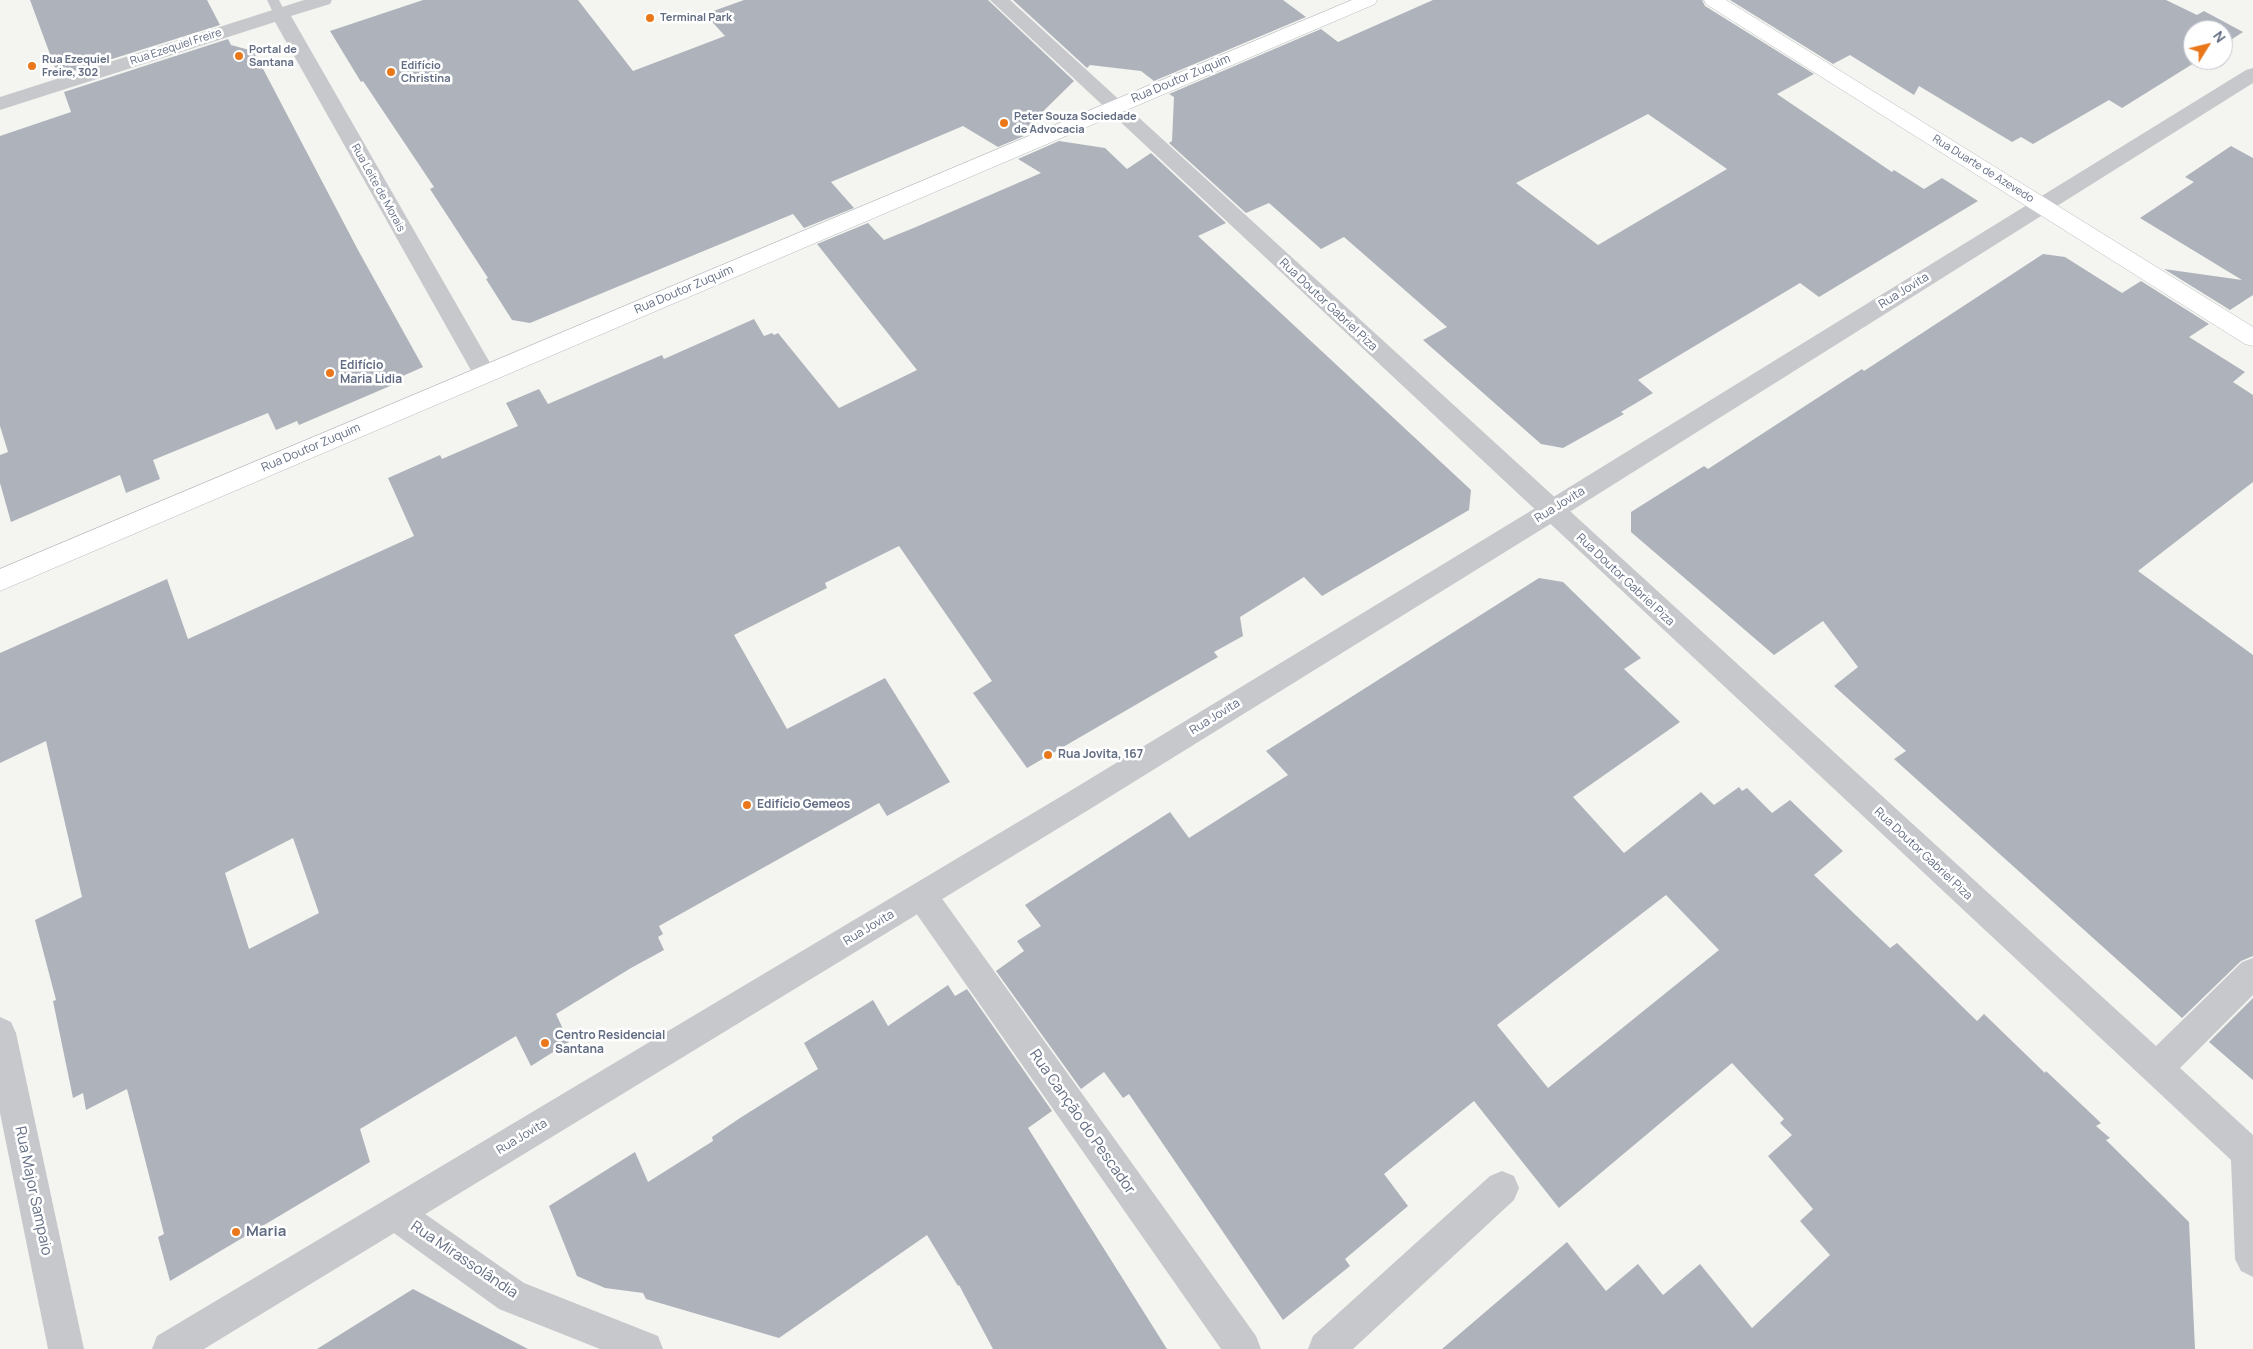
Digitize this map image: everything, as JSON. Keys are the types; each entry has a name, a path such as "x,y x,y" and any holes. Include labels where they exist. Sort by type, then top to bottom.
{"main road":[{"name":"Rua Doutor Zuquim","path":"0,580 1368,0"},
{"name":"Rua Duarte de Azevedo","path":"1713,0 2253,338"}],"street":[{"name":"Rua Ezequiel Freire","path":"0,104 276,7 323,0"},
{"name":"Rua Doutor Gabriel Piza","path":"999,0 1550,511 2250,1155"},
{"name":"Rua Leite de Morais","path":"276,7 485,375"},
{"name":"Rua Jovita","path":"170,1349 922,896 1550,511 2253,74"},
{"name":"Rua Canção do Pescador","path":"922,896 1243,1349"},
{"path":"2156,1070 2253,973"},
{"name":"Rua Major Sampaio","path":"0,1033 66,1349"},
{"path":"2250,1155 2253,1259"},
{"path":"1326,1349 1502,1188"},
{"name":"Rua Mirassolândia","path":"396,1214 512,1296 644,1349"}],"building":[{"path":"30,0 207,0 220,25 58,76"},
{"path":"423,0 578,0 633,71 725,36 705,14 744,0 988,0 1074,81 1019,135 1024,136 998,147 963,126 831,182 854,208 804,228 793,214 530,323 512,320 486,279 488,278 430,189 434,187 363,81 361,82 330,31"},
{"path":"1013,0 1283,0 1306,17 1154,81 1141,71 1090,65 1087,68"},
{"path":"1433,0 1702,0 1705,6 1814,74 1777,94 1892,172 1894,170 1924,189 1942,178 1978,201 1819,297 1800,283 1638,380 1653,393 1621,412 1624,414 1563,448 1541,444 1423,340 1447,327 1344,237 1321,249 1269,203 1246,213 1169,143 1172,141 1174,97 1169,94 1321,29 1338,42","holes":["1648,114 1727,169 1598,245 1516,183"]},
{"path":"1730,0 2166,0 2197,15 2204,11 2221,20 2183,20 2183,70 2122,108 2109,100 2033,144 2021,137 2012,142 1919,86 1914,95 1850,55 1833,64"},
{"path":"2233,27 2243,32 2233,38"},
{"path":"228,39 231,45 253,51 358,250 423,367 396,379 397,383 299,425 297,421 276,430 268,413 153,460 160,479 126,493 120,475 11,522 0,483 0,455 8,452 0,426 0,136 71,112 64,92"},
{"path":"1059,141 1105,148 1127,169 1151,153 1226,223 1198,236 1471,490 1469,510 1322,596 1304,577 1240,617 1243,636 1214,652 1218,657 1027,768 973,693 992,681 899,546 825,583 827,588 734,635 787,729 885,678 950,782 887,816 879,803 659,926 663,934 658,937 664,950 556,1014 569,1042 531,1066 516,1036 360,1129 370,1162 170,1281 158,1237 164,1234 127,1089 86,1110 83,1093 73,1098 53,1001 56,1000 35,920 82,897 46,741 0,763 0,653 167,579 188,639 414,536 388,478 440,455 442,459 518,426 506,403 539,389 548,404 662,355 664,359 754,319 764,336 778,333 839,408 917,370 817,244 868,223 884,240 1041,173 1018,159","holes":["293,838 319,913 249,949 225,873"]},
{"path":"2231,146 2253,158 2253,295 2230,310 2164,269 2242,280 2140,218 2194,182 2185,177"},
{"path":"2043,254 2065,257 2122,293 2141,281 2209,324 2189,337 2245,372 2233,382 2253,395 2253,482 2138,571 2253,655 2253,956 2241,961 2182,1018 1894,759 1906,751 1834,686 1858,667 1823,621 1774,655 1631,532 1631,512 1704,466 1708,469 1862,369 1864,371"},
{"path":"1539,578 1563,582 1641,658 1624,669 1680,722 1573,797 1624,853 1701,792 1714,805 1739,787 1742,791 1747,788 1772,813 1790,800 1843,851 1814,875 1890,948 1897,943 1977,1021 1984,1014 2045,1073 2046,1071 2101,1123 2096,1126 2110,1138 2106,1140 2189,1222 2195,1349 1442,1349 1567,1242 1606,1291 1638,1264 1663,1295 1700,1264 1752,1328 1830,1255 1800,1221 1813,1209 1768,1156 1792,1135 1780,1123 1784,1119 1732,1063 1559,1208 1474,1101 1384,1174 1408,1206 1345,1259 1350,1266 1283,1320 1129,1094 1123,1098 1104,1072 1081,1089 996,971 1024,951 1017,941 1041,926 1025,905 1170,812 1189,838 1288,775 1266,751","holes":["1666,895 1719,950 1548,1088 1497,1025"]},
{"path":"948,985 955,996 967,989 1052,1111 1028,1128 1167,1349 993,1349 959,1285 927,1235 779,1338 646,1299 643,1293 605,1288 577,1276 549,1206 635,1152 648,1182 713,1141 712,1137 740,1118 818,1069 804,1043 873,1000 888,1026"},
{"path":"2253,998 2253,1080 2209,1042"},
{"path":"413,1289 528,1349 317,1349"}],"place":[{"name":"Terminal Park","path":"650,18"},
{"name":"Portal de Santana","path":"239,56"},
{"name":"Rua Ezequiel Freire, 302","path":"32,66"},
{"name":"Edifício Christina","path":"391,72"},
{"name":"Peter Souza Sociedade de Advocacia","path":"1004,123"},
{"name":"Edifício Maria Lidia","path":"330,373"},
{"name":"Rua Jovita, 167","path":"1048,755"},
{"name":"Edifício Gemeos","path":"747,805"},
{"name":"Centro Residencial Santana","path":"545,1043"},
{"name":"Maria","path":"236,1232"}]}
